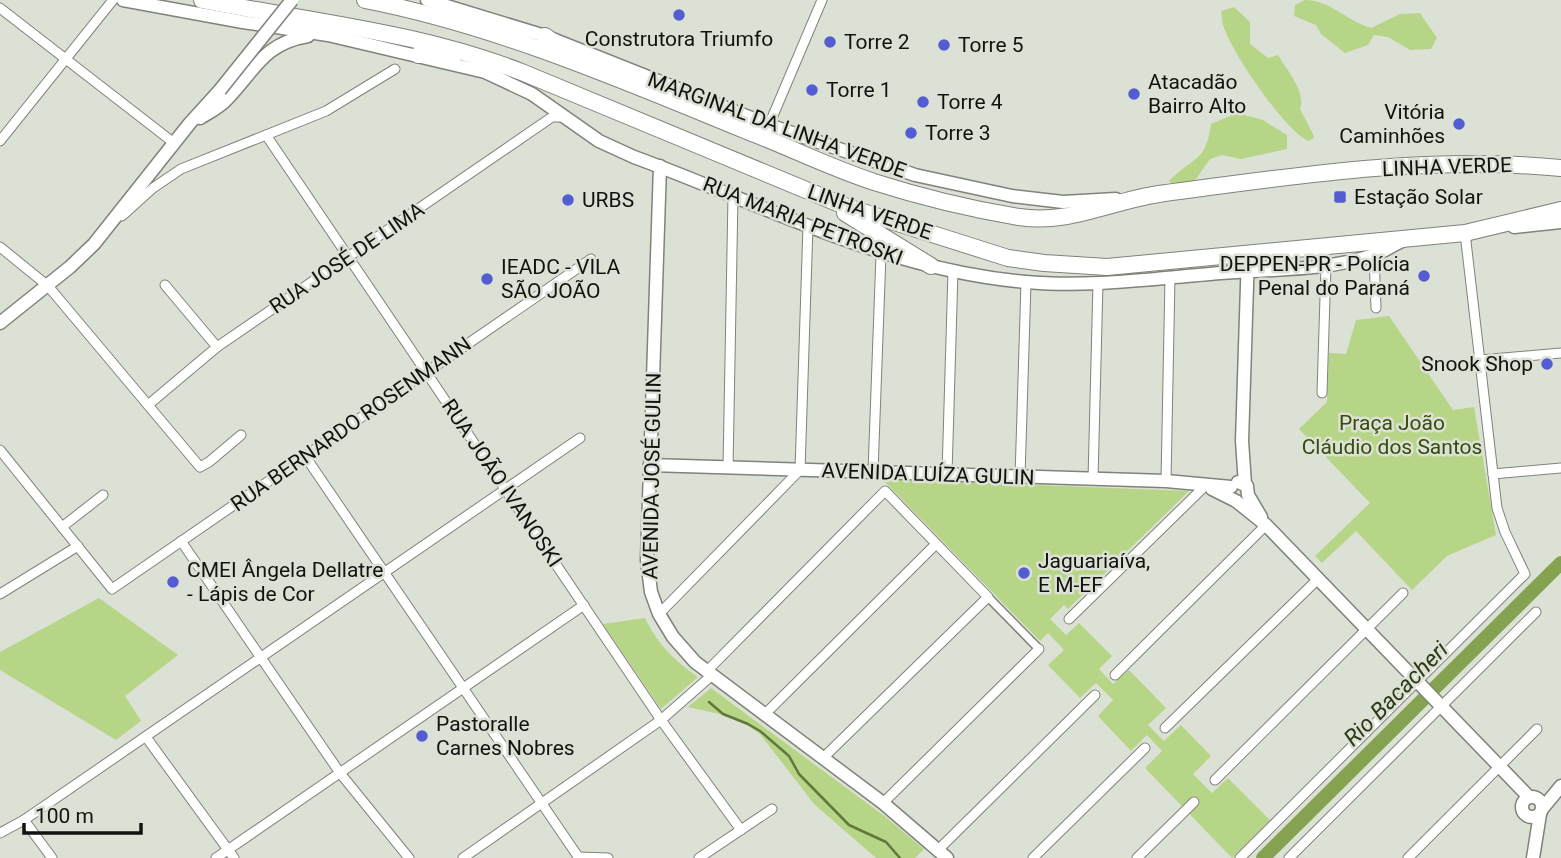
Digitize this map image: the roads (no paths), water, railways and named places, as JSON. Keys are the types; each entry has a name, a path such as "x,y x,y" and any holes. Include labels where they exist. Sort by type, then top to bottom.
{"highway":[{"name":"LINHA VERDE","path":"202,0 404,36 473,54 847,207 1008,258 1107,267 1248,262 1465,233 1561,211"},
{"name":"LINHA VERDE","path":"365,0 472,25 585,66 873,181 939,201 1023,218 1081,215 1138,197 1417,163 1561,167"},
{"path":"545,36 585,66"},
{"path":"418,55 473,54"},
{"path":"813,193 931,266"}],"main road":[{"path":"123,0 328,35 485,72 520,87 555,113"},
{"path":"0,323 83,256 106,230 285,0"},
{"path":"218,88 292,0"},
{"name":"MARGINAL DA LINHA VERDE","path":"427,0 545,36 769,125 915,175 1012,196 1063,202 1138,197"},
{"path":"190,123 228,98 261,57 271,49 296,38 328,35"},
{"name":"RUA MARIA PETROSKI","path":"555,113 599,141 881,254 953,271 1026,282 1098,283 1170,276 1248,262 1326,265 1374,255 1406,239"},
{"path":"1531,165 1561,162"},
{"name":"AVENIDA JOSÉ GULIN","path":"660,166 648,571 651,592 659,614 682,649 709,674 883,803 938,855"},
{"path":"1465,233 1561,222"},
{"path":"1248,262 1238,491 1266,526 1500,766 1528,804 1532,856"},
{"name":"AVENIDA LUÍZA GULIN","path":"650,465 1166,481 1238,491"},
{"path":"1528,804 1561,786"},
{"path":"1541,811 1561,786"},
{"path":"1528,804 1540,801 1541,811 1532,856"}],"street":[{"path":"0,141 113,0"},
{"path":"769,125 822,0"},
{"path":"0,8 174,143"},
{"path":"106,230 172,174 340,104 395,69"},
{"name":"RUA JOSÉ DE LIMA","path":"148,405 217,347 555,113"},
{"name":"RUA JOÃO IVANOSKI","path":"266,135 662,720 741,830"},
{"path":"728,468 733,196"},
{"path":"659,614 800,470 808,226"},
{"path":"1240,858 1419,683 1525,574 1500,519 1465,233"},
{"path":"0,247 48,286 200,467 241,435"},
{"path":"873,472 881,254"},
{"path":"1374,255 1376,308"},
{"name":"RUA BERNARDO ROSENMANN","path":"78,546 112,589 591,260"},
{"path":"1322,393 1326,265"},
{"path":"947,474 953,271"},
{"path":"1166,481 1170,276"},
{"path":"1020,477 1026,282"},
{"path":"1093,479 1098,283"},
{"path":"165,285 217,347"},
{"path":"1480,360 1561,353"},
{"path":"0,833 24,820 146,737 580,438"},
{"path":"0,450 78,546 0,594"},
{"path":"305,456 579,857 608,858"},
{"path":"1493,474 1561,468"},
{"path":"1069,620 1205,486"},
{"path":"463,858 662,720 885,491 1039,649 883,803"},
{"path":"62,527 103,495"},
{"path":"1115,675 1266,526"},
{"path":"181,541 340,773 410,858"},
{"path":"764,715 936,544"},
{"path":"1165,728 1318,579"},
{"path":"1215,780 1403,593"},
{"path":"822,758 988,597"},
{"path":"216,858 584,605"},
{"path":"1289,858 1439,704 1536,612"},
{"path":"938,855 1095,695"},
{"path":"1408,858 1537,729"},
{"path":"146,737 234,858"},
{"path":"1033,858 1144,748"},
{"path":"1137,858 1194,802"},
{"path":"699,858 772,809"},
{"path":"24,820 52,858"}],"waterway":[{"name":"Rio Bacacheri","path":"1263,858 1561,563"},
{"path":"709,702 723,714 760,731 789,756 799,774 849,825 886,842 900,858"}],"place":[{"name":"Construtora Triumfo","path":"679,15"},
{"name":"Torre 2","path":"830,42"},
{"name":"Torre 5","path":"944,45"},
{"name":"Torre 1","path":"812,90"},
{"name":"Atacadão Bairro Alto","path":"1134,94"},
{"name":"Torre 4","path":"923,102"},
{"name":"Vitória Caminhões","path":"1459,124"},
{"name":"Torre 3","path":"911,133"},
{"name":"Estação Solar","path":"1340,197"},
{"name":"URBS","path":"568,200"},
{"name":"DEPPEN-PR - Polícia Penal do Paraná","path":"1424,276"},
{"name":"IEADC - VILA SÃO JOÃO","path":"487,279"},
{"name":"Snook Shop","path":"1547,364"},
{"name":"Jaguariaíva, E M-EF","path":"1024,573"},
{"name":"CMEI Ângela Dellatre - Lápis de Cor","path":"173,582"},
{"name":"Pastoralle Carnes Nobres","path":"422,736"}],"park label":[{"name":"Praça João Cláudio dos Santos","path":"1392,435"}]}
